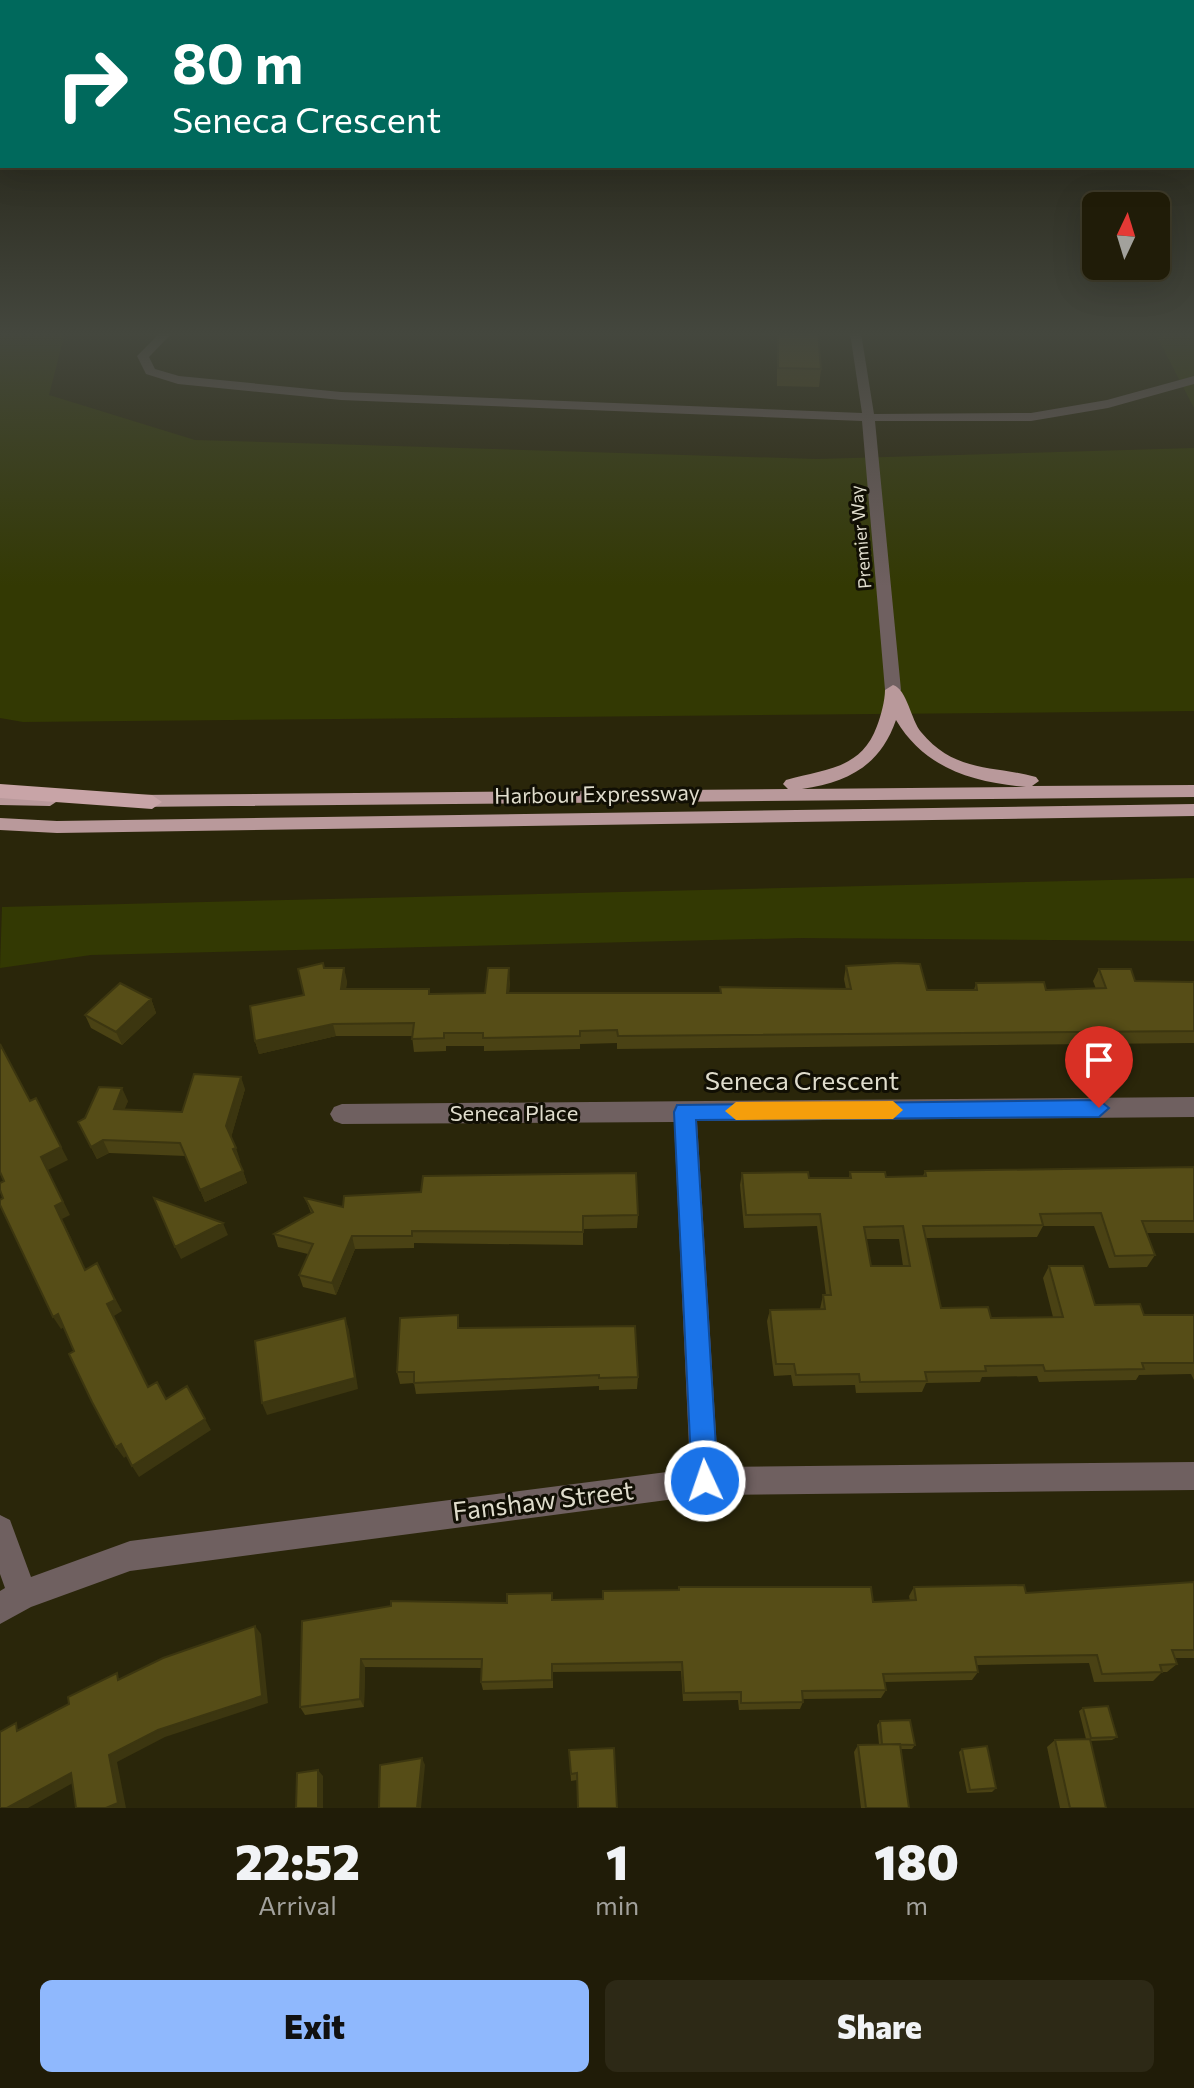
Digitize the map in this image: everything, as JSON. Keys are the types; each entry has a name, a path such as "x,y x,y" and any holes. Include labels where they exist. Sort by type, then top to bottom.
{"highway":[{"path":"0,791 152,802"}],"main road":[{"path":"893,690 899,713 918,743 939,758 977,775 1194,791"},
{"path":"625,797 813,782 839,775 862,762 881,743 888,728 893,690"},
{"name":"Harbour Expressway","path":"0,799 152,802 1194,791"},
{"name":"Harbour Expressway","path":"0,824 57,827 1194,810"}],"street":[{"name":"Premier Way","path":"868,417 893,690"},
{"name":"Seneca Crescent","path":"705,1481 685,1112 1194,1107"},
{"name":"Seneca Place","path":"342,1114 685,1112"},
{"name":"Fanshaw Street","path":"11,1602 130,1556 705,1481 1194,1476"},
{"path":"0,1530 11,1602"}],"green space":[{"path":"0,417 122,417 195,440 817,459 1194,448 1194,711 23,722 0,718"},
{"path":"1194,878 1194,941 800,938 91,955 0,968 2,907"}],"building":[{"path":"323,963 324,968 344,968 341,989 429,989 429,994 485,993 488,968 509,968 507,993 721,993 720,987 851,989 846,966 897,963 920,964 927,990 977,990 976,983 1044,982 1046,990 1106,988 1099,969 1131,969 1135,981 1194,982 1194,1031 618,1036 617,1030 580,1031 580,1036 483,1038 483,1033 444,1033 444,1038 412,1039 414,1023 333,1024 255,1041 250,1006 304,995 298,969"},
{"path":"120,983 151,999 116,1032 85,1015"},
{"path":"0,1044 30,1101 36,1098 61,1147 41,1157 63,1202 55,1206 85,1270 97,1263 115,1300 107,1304 148,1387 157,1382 166,1399 187,1386 205,1419 132,1466 121,1444 116,1447 92,1402 69,1354 74,1351 58,1314 53,1317 0,1205 3,1198 0,1183 4,1181 0,1172"},
{"path":"194,1074 241,1077 226,1126 243,1171 200,1190 180,1143 103,1140 91,1147 78,1122 85,1118 99,1087 122,1088 114,1109 182,1112"},
{"path":"1194,1167 1194,1221 1142,1221 1155,1255 1115,1256 1101,1213 1040,1214 1043,1225 923,1226 941,1308 988,1307 991,1318 1063,1317 1049,1266 1083,1266 1095,1305 1140,1304 1144,1315 1194,1315 1194,1363 1142,1363 1144,1369 1045,1371 1043,1365 985,1366 986,1371 925,1372 927,1381 860,1382 859,1374 796,1375 794,1364 776,1364 770,1310 825,1309 823,1295 831,1295 820,1214 746,1215 742,1173 808,1172 809,1178 851,1178 850,1172 885,1172 886,1177 926,1176 925,1171","holes":["903,1226 910,1266 871,1266 864,1227"]},
{"path":"636,1173 638,1215 583,1216 583,1232 412,1231 412,1236 352,1236 332,1283 299,1275 313,1244 274,1234 313,1212 305,1198 343,1207 344,1196 421,1192 423,1176"},
{"path":"154,1198 223,1223 175,1247"},
{"path":"458,1315 458,1328 635,1326 638,1377 599,1378 599,1375 414,1383 414,1372 397,1372 400,1318"},
{"path":"345,1318 355,1378 262,1403 255,1341"},
{"path":"1194,1582 1194,1650 1172,1650 1177,1664 1160,1665 1162,1672 1102,1674 1097,1655 975,1657 978,1672 883,1674 886,1690 802,1691 803,1702 741,1703 741,1692 684,1693 682,1662 552,1664 552,1680 481,1682 482,1659 361,1659 360,1699 300,1707 302,1621 391,1606 391,1601 507,1603 507,1594 552,1593 552,1600 603,1599 603,1591 679,1590 679,1587 871,1587 873,1602 916,1600 914,1587 1024,1585 1026,1593"},
{"path":"255,1626 262,1696 158,1730 109,1755 118,1803 106,1808 76,1808 71,1773 7,1808 0,1808 0,1732 16,1723 17,1731 69,1704 68,1697 117,1673 118,1680 163,1658"},
{"path":"1108,1706 1117,1737 1091,1738 1083,1708"},
{"path":"910,1720 915,1745 882,1744 880,1721"},
{"path":"1090,1739 1106,1808 1070,1808 1055,1740"},
{"path":"900,1744 909,1808 866,1808 858,1745"},
{"path":"987,1746 996,1788 970,1790 962,1749"},
{"path":"614,1748 617,1808 578,1808 577,1773 571,1774 569,1750"},
{"path":"422,1758 417,1808 379,1808 380,1765"},
{"path":"318,1770 318,1808 296,1808 297,1773"}],"slow traffic":[{"path":"736,1111 893,1110"}],"route":[{"path":"705,1481 685,1112 1099,1108"}]}
